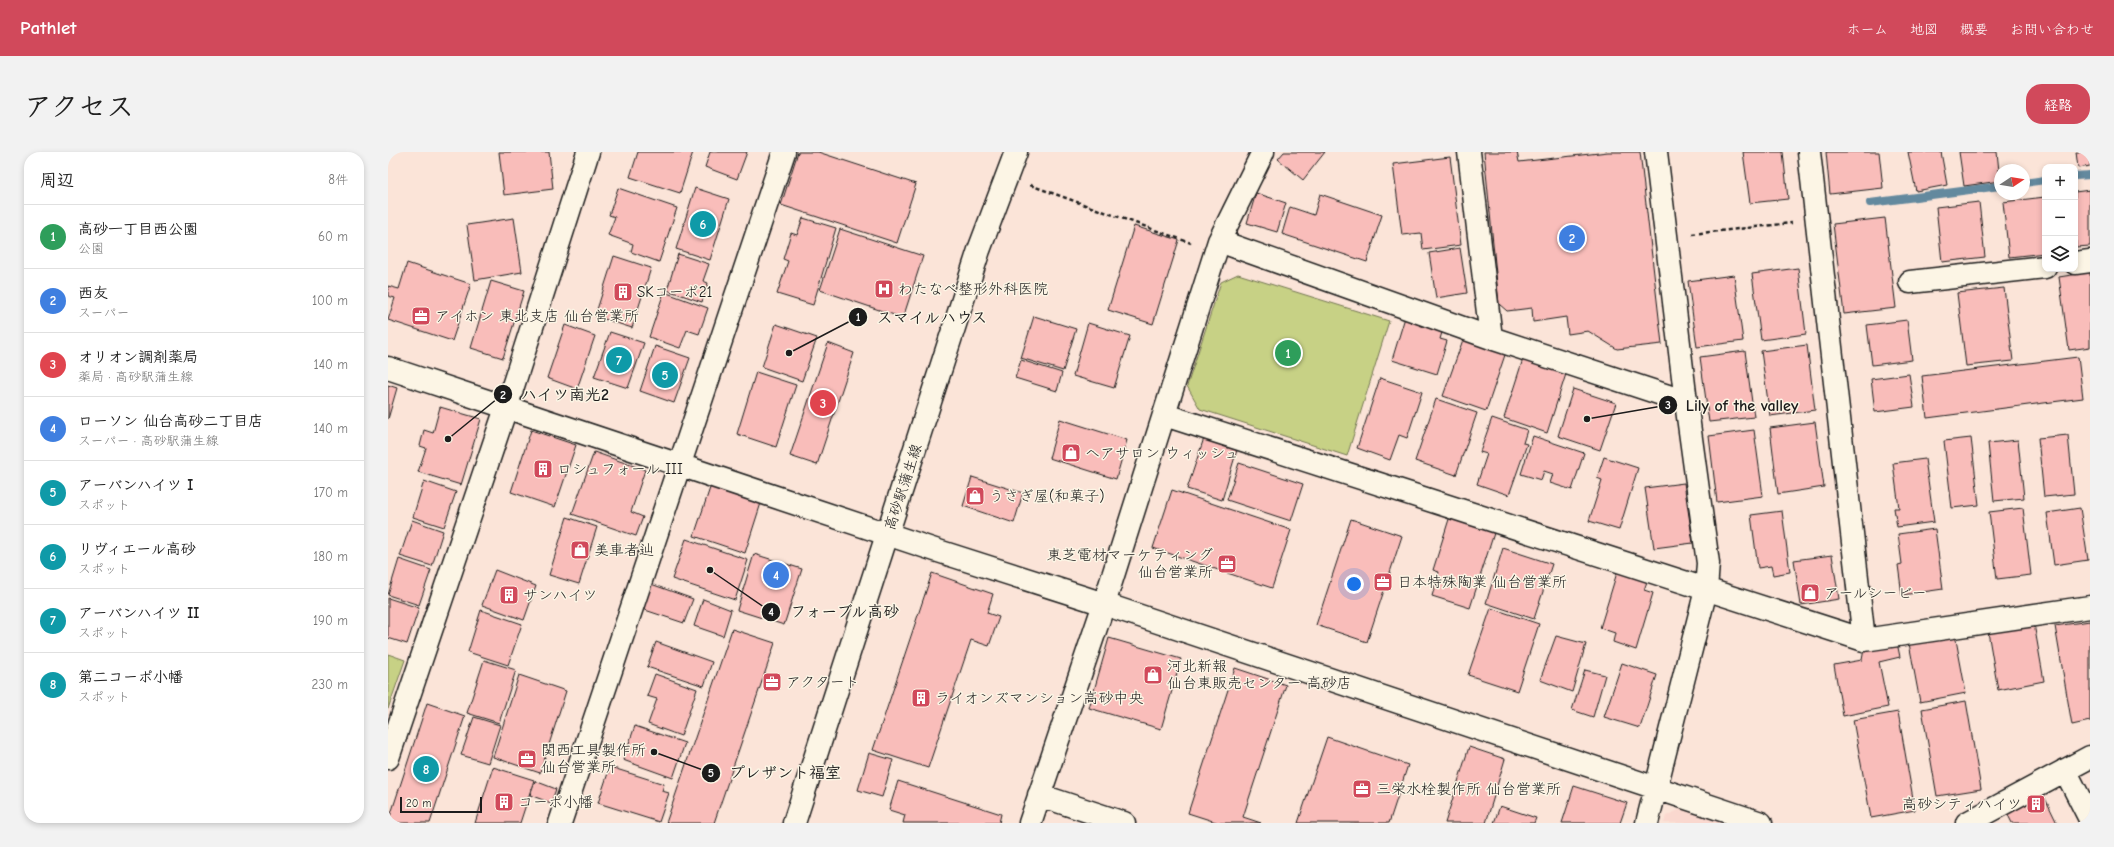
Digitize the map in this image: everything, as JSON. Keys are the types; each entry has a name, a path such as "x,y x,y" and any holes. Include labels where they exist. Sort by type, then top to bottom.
{"street":[{"path":"388,758 506,408 588,152"},
{"path":"560,823 784,152"},
{"name":"高砂駅蒲生線","path":"794,823 977,258 1005,177 1016,152"},
{"path":"1030,823 1104,604 1218,246 1244,187 1263,152"},
{"path":"1468,152 1491,338"},
{"path":"1647,823 1706,590 1708,563 1686,402 1656,152"},
{"path":"1809,152 1864,640"},
{"path":"1218,246 1686,402"},
{"path":"2078,263 2090,261"},
{"path":"1910,282 2042,266"},
{"path":"388,368 678,466 1104,604 1761,823"},
{"path":"1165,415 1864,640 2090,608"},
{"path":"1967,823 2090,757"},
{"path":"2066,770 2090,818"},
{"path":"1039,795 1124,823"}],"path":[{"path":"1005,177 1218,246"},
{"path":"1667,237 1816,220"}],"shaded area":[{"path":"1682,808 1730,823 1664,823 1666,816"}],"green space":[{"path":"1238,274 1389,321 1347,456 1200,409 1187,386 1221,282"},
{"path":"388,654 405,660 388,709"}],"building":[{"path":"499,152 549,152 553,189 504,195"},
{"path":"638,152 693,152 680,193 630,177"},
{"path":"710,152 747,152 737,179 705,167"},
{"path":"798,152 818,152 916,184 897,243 781,205"},
{"path":"1284,152 1325,152 1303,180 1278,159"},
{"path":"1484,152 1517,152 1519,162 1608,152 1640,152 1662,344 1617,349 1588,331 1568,334 1566,317 1533,322 1532,308 1507,311 1499,304"},
{"path":"1743,152 1783,152 1788,199 1750,203"},
{"path":"1826,152 1879,152 1883,188 1830,194"},
{"path":"1908,152 1941,152 1947,185 1916,191"},
{"path":"1959,152 1997,152 1998,164 1994,164 1994,182 1964,186"},
{"path":"2076,152 2090,152 2090,166 2078,168"},
{"path":"1450,157 1461,245 1423,250 1421,233 1402,235 1393,164"},
{"path":"618,188 677,208 659,262 631,252 633,244 608,235 615,217 609,215"},
{"path":"695,188 729,199 710,260 676,249"},
{"path":"2090,190 2090,246 2078,247 2078,192"},
{"path":"1256,193 1286,203 1277,232 1247,223"},
{"path":"1320,194 1382,215 1367,262 1282,234 1290,207 1314,215"},
{"path":"2042,197 2042,253 2009,257 2003,202 2030,200"},
{"path":"1979,202 1985,257 1942,262 1936,207"},
{"path":"514,218 522,272 475,280 467,225"},
{"path":"803,218 836,228 813,305 777,294 788,261 783,259 791,233 797,235"},
{"path":"1885,218 1896,308 1844,314 1833,224"},
{"path":"1134,226 1179,240 1153,324 1108,310"},
{"path":"840,229 923,256 903,318 820,290"},
{"path":"1460,248 1467,293 1436,298 1429,253"},
{"path":"678,254 709,264 703,281 708,283 702,302 667,290"},
{"name":"SKコーポ21","path":"614,256 651,268 632,328 595,316"},
{"path":"407,263 471,284 452,341 388,320 395,298 388,296 388,286 399,289"},
{"path":"1798,268 1806,334 1761,340 1752,274"},
{"path":"2090,272 2090,347 2069,350 2059,277"},
{"path":"1734,275 1743,341 1697,347 1688,281"},
{"path":"491,281 524,291 503,358 471,348"},
{"path":"2004,288 2013,361 1966,366 1957,293"},
{"path":"664,292 708,308 699,334 687,330 680,348 649,337"},
{"path":"1406,314 1444,326 1440,339 1447,341 1437,374 1392,360"},
{"path":"1034,316 1076,329 1063,371 1021,358"},
{"path":"1907,320 1912,360 1872,365 1867,325"},
{"path":"1088,323 1130,336 1114,388 1073,376"},
{"path":"776,324 817,338 802,381 762,367"},
{"path":"565,325 595,336 577,389 547,378"},
{"path":"610,332 644,343 628,388 594,377"},
{"path":"1465,334 1507,349 1486,411 1443,396"},
{"path":"828,343 854,353 817,465 790,456"},
{"path":"1807,345 1815,410 1770,416 1761,351"},
{"path":"655,346 690,358 674,403 640,391"},
{"path":"1745,351 1754,417 1709,422 1700,357"},
{"path":"2078,357 2083,398 1927,418 1922,376"},
{"path":"1523,359 1566,374 1547,433 1504,418"},
{"path":"1021,360 1062,373 1057,391 1015,378"},
{"path":"756,372 796,385 776,447 737,434"},
{"path":"1909,374 1914,407 1875,412 1871,379"},
{"path":"1380,378 1422,392 1407,438 1399,435 1390,460 1357,448"},
{"path":"388,385 397,388 388,419"},
{"path":"1573,389 1616,403 1600,450 1558,436"},
{"path":"1436,399 1477,413 1456,475 1415,461"},
{"path":"440,407 481,419 461,485 418,472 426,448 420,446 424,430 433,433"},
{"path":"1492,418 1527,430 1523,443 1527,444 1509,495 1477,484 1487,454 1480,452"},
{"path":"1060,419 1127,440 1116,479 1049,458"},
{"path":"1815,422 1824,487 1778,494 1770,428"},
{"name":"ロシュフォール III","path":"531,430 576,445 555,507 511,492"},
{"path":"1754,430 1763,496 1717,502 1709,436"},
{"path":"1206,432 1239,443 1222,500 1187,489"},
{"path":"2068,435 2074,494 2044,497 2038,438"},
{"path":"1533,436 1584,453 1572,490 1550,483 1553,474 1544,471 1541,480 1521,474"},
{"path":"1971,438 1979,505 1952,508 1944,441"},
{"path":"2018,440 2024,498 1994,501 1988,443"},
{"path":"594,452 645,470 631,512 643,517 636,536 572,514"},
{"path":"1604,457 1638,468 1619,530 1589,521 1602,480 1597,478"},
{"path":"1925,459 1934,522 1897,527 1894,508 1899,508 1893,463"},
{"path":"1239,463 1303,484 1291,521 1227,500"},
{"path":"972,477 1023,493 1014,523 963,506"},
{"path":"424,481 456,492 444,527 413,517"},
{"path":"1684,483 1693,543 1654,548 1645,488"},
{"path":"711,485 761,503 745,553 694,536"},
{"path":"1172,490 1291,530 1272,588 1153,548"},
{"path":"2023,508 2031,575 1997,579 1989,512"},
{"path":"2080,508 2088,560 2054,565 2047,513"},
{"path":"1782,511 1790,572 1773,575 1771,566 1758,568 1751,515"},
{"path":"1450,516 1495,530 1470,608 1432,596 1439,572 1433,570"},
{"path":"567,517 597,527 579,584 549,575"},
{"path":"1351,519 1402,536 1367,642 1316,625"},
{"path":"412,520 443,531 432,566 400,556"},
{"path":"1935,529 1943,589 1902,595 1898,565 1902,564 1898,534"},
{"path":"686,539 748,560 735,600 672,579"},
{"path":"1503,548 1552,564 1534,619 1486,603"},
{"path":"754,554 802,569 784,625 737,610"},
{"path":"1832,555 1839,599 1801,605 1794,560"},
{"path":"399,559 431,570 419,605 388,595"},
{"path":"1619,566 1649,576 1644,590 1653,593 1636,650 1613,642 1615,633 1600,628"},
{"name":"サンハイツ","path":"495,570 536,586 524,620 482,605"},
{"name":"ライオンズマンション高砂中央","path":"932,573 993,594 987,613 999,617 989,646 971,640 928,768 873,750"},
{"path":"651,584 693,599 684,623 642,609"},
{"path":"388,598 419,608 407,644 388,638"},
{"path":"703,599 731,610 723,636 694,626"},
{"path":"1491,608 1539,624 1517,691 1468,675"},
{"path":"481,610 522,624 508,665 468,652"},
{"path":"2033,618 2044,681 1998,690 1987,626"},
{"path":"2090,621 2090,721 2072,725 2055,626"},
{"path":"732,629 775,643 714,823 666,823"},
{"path":"1954,629 1966,693 1920,702 1908,638"},
{"path":"1556,636 1586,644 1572,692 1540,680"},
{"path":"1109,638 1181,659 1161,729 1089,708"},
{"path":"1896,638 1900,657 1879,662 1888,707 1843,716 1834,665 1862,660 1865,644"},
{"path":"656,642 712,662 704,686 647,667"},
{"path":"484,660 516,670 499,723 467,713"},
{"path":"1622,663 1657,675 1640,728 1604,717"},
{"path":"1235,668 1286,685 1243,817 1261,823 1219,823 1188,813"},
{"path":"1585,670 1605,675 1593,717 1572,710"},
{"path":"655,674 697,689 681,736 648,724 657,699 647,696"},
{"path":"519,675 566,691 540,773 493,757"},
{"path":"1966,701 1981,789 1937,796 1922,709"},
{"path":"427,703 465,716 430,823 388,823"},
{"path":"1898,712 1915,810 1871,818 1853,720"},
{"path":"474,717 500,725 488,763 461,755"},
{"path":"635,726 685,743 673,778 623,760"},
{"path":"1327,737 1408,765 1389,823 1298,823"},
{"path":"1469,747 1505,759 1486,823 1445,823"},
{"path":"869,753 893,760 882,797 858,790"},
{"name":"コーポ小幡","path":"493,767 534,780 520,823 475,823"},
{"path":"610,767 664,784 662,791 669,793 659,822 598,803"},
{"path":"535,781 556,789 551,803 530,795"},
{"path":"898,781 1001,814 999,823 903,823 905,815 889,810"},
{"path":"1574,786 1627,803 1620,823 1562,823"},
{"name":"高砂シティハイツ","path":"2043,794 2057,823 2012,823 2007,813"},
{"path":"1500,806 1536,818 1534,823 1494,823"}],"waterway":[{"path":"2078,176 2090,175"},
{"path":"2030,182 2042,180"},
{"path":"1870,203 1994,187"}],"place":[{"name":"リヴィエール高砂","path":"703,224"},
{"name":"西友","path":"1572,238"},
{"name":"わたなべ整形外科医院","path":"884,289"},
{"name":"SKコーポ21","path":"623,292"},
{"name":"アイホン 東北支店 仙台営業所","path":"421,316"},
{"name":"スマイルハウス","path":"789,353"},
{"name":"高砂一丁目西公園","path":"1288,353"},
{"name":"アーバンハイツ II","path":"619,360"},
{"name":"アーバンハイツ I","path":"665,375"},
{"name":"オリオン調剤薬局","path":"823,403"},
{"name":"Lily of the valley","path":"1587,419"},
{"name":"ハイツ南光2","path":"448,439"},
{"name":"ヘアサロン ウィッシュ","path":"1071,453"},
{"name":"ロシュフォール III","path":"543,469"},
{"name":"うさぎ屋(和菓子)","path":"975,496"},
{"name":"美車者辿","path":"580,550"},
{"name":"東芝電材マーケティング 仙台営業所","path":"1227,564"},
{"name":"フォーブル高砂","path":"710,570"},
{"name":"ローソン 仙台高砂二丁目店","path":"776,575"},
{"name":"日本特殊陶業 仙台営業所","path":"1383,582"},
{"name":"アールシービー","path":"1810,593"},
{"name":"サンハイツ","path":"509,595"},
{"name":"河北新報 仙台東販売センター 高砂店","path":"1153,675"},
{"name":"アクタート","path":"772,682"},
{"name":"ライオンズマンション高砂中央","path":"921,698"},
{"name":"プレザント福室","path":"654,752"},
{"name":"関西工具製作所 仙台営業所","path":"527,759"},
{"name":"第二コーポ小幡","path":"426,769"},
{"name":"三栄水栓製作所 仙台営業所","path":"1362,789"},
{"name":"コーポ小幡","path":"504,802"},
{"name":"高砂シティハイツ","path":"2036,804"}]}
